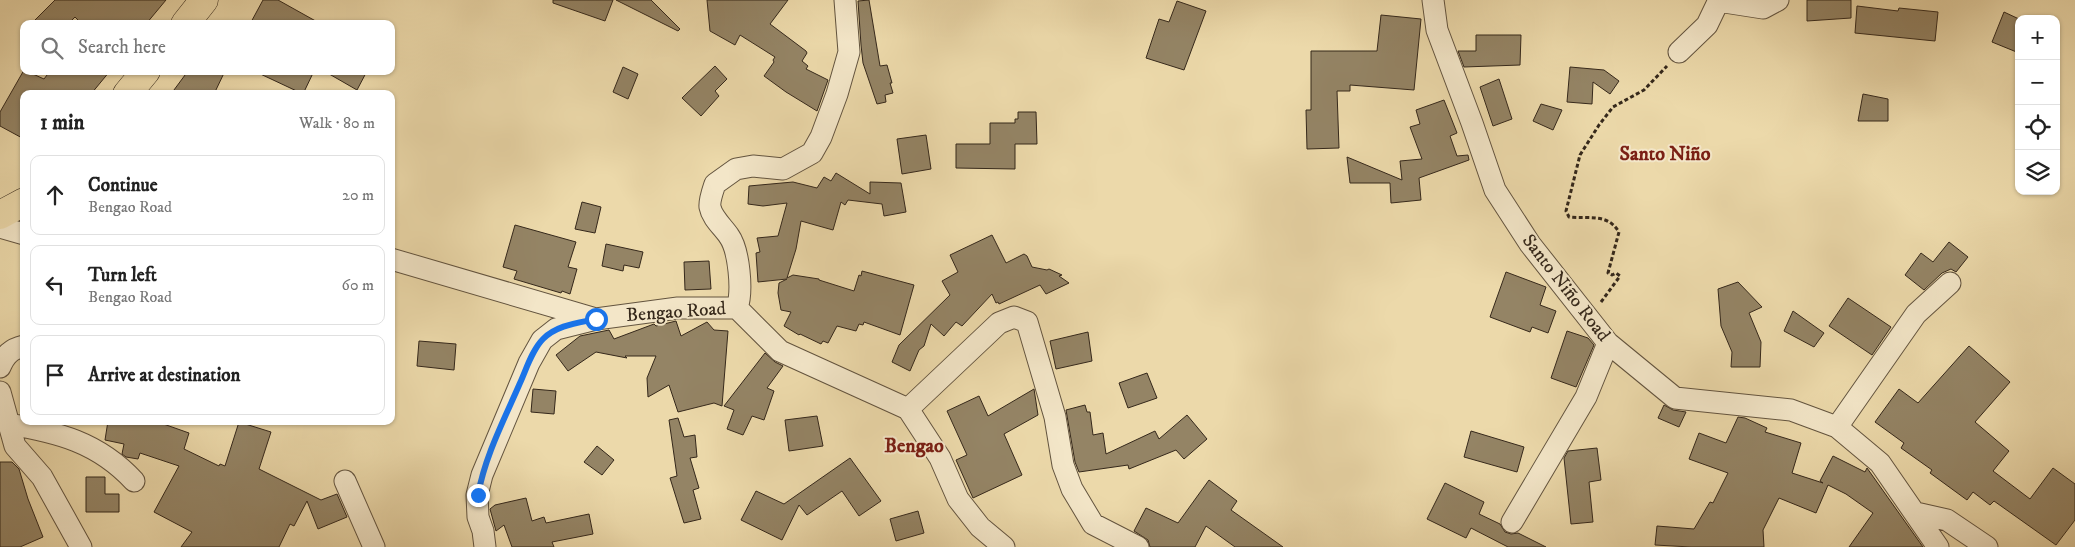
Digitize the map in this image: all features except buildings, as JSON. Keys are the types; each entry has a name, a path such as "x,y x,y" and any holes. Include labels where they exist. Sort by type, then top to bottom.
{"main road":[{"path":"188,20 204,0"},
{"path":"130,90 143,75"},
{"path":"0,215 20,204"}],"street":[{"name":"Bengao Road","path":"737,308 739,294 737,254 731,238 715,217 710,206 715,184 736,169 753,166 783,169 812,153 821,137 834,103 849,52 845,0"},
{"name":"Santo Niño Road","path":"1433,0 1437,30 1472,122 1495,190 1530,244 1608,343 1675,398 1791,410 1837,427 1880,464 1938,547"},
{"path":"1679,52 1707,25 1719,0 1763,8 1778,0"},
{"path":"0,227 20,233"},
{"path":"395,260 596,319"},
{"path":"1837,427 1916,314 1950,284"},
{"name":"Bengao Road","path":"485,547 483,531 478,517 478,495 482,475 529,363 542,340 556,329 596,319 678,308 737,308 780,351 908,409"},
{"path":"1004,547 980,527 958,499 940,458 908,409 999,323 1014,317 1027,322 1054,417 1063,465 1072,489 1093,524 1138,547"},
{"path":"1512,522 1586,397 1608,343"},
{"path":"0,368 4,357 14,348 20,347"},
{"path":"0,392 15,446 42,478 81,547"},
{"path":"8,424 48,431 77,440 108,458 134,480"},
{"path":"345,481 374,547"},
{"path":"1916,513 1947,520 1987,547"}],"path":[{"path":"1586,316 1603,299 1620,276 1616,273 1612,275 1608,273 1619,232 1607,218 1569,217 1566,211 1580,155 1613,107 1644,90 1679,52"}],"district":[{"name":"Santo Niño","path":"1665,154"},
{"name":"Bengao","path":"914,446"}],"route":[{"path":"478,495 482,475 493,446 529,363 542,340 556,329 596,319"}]}
